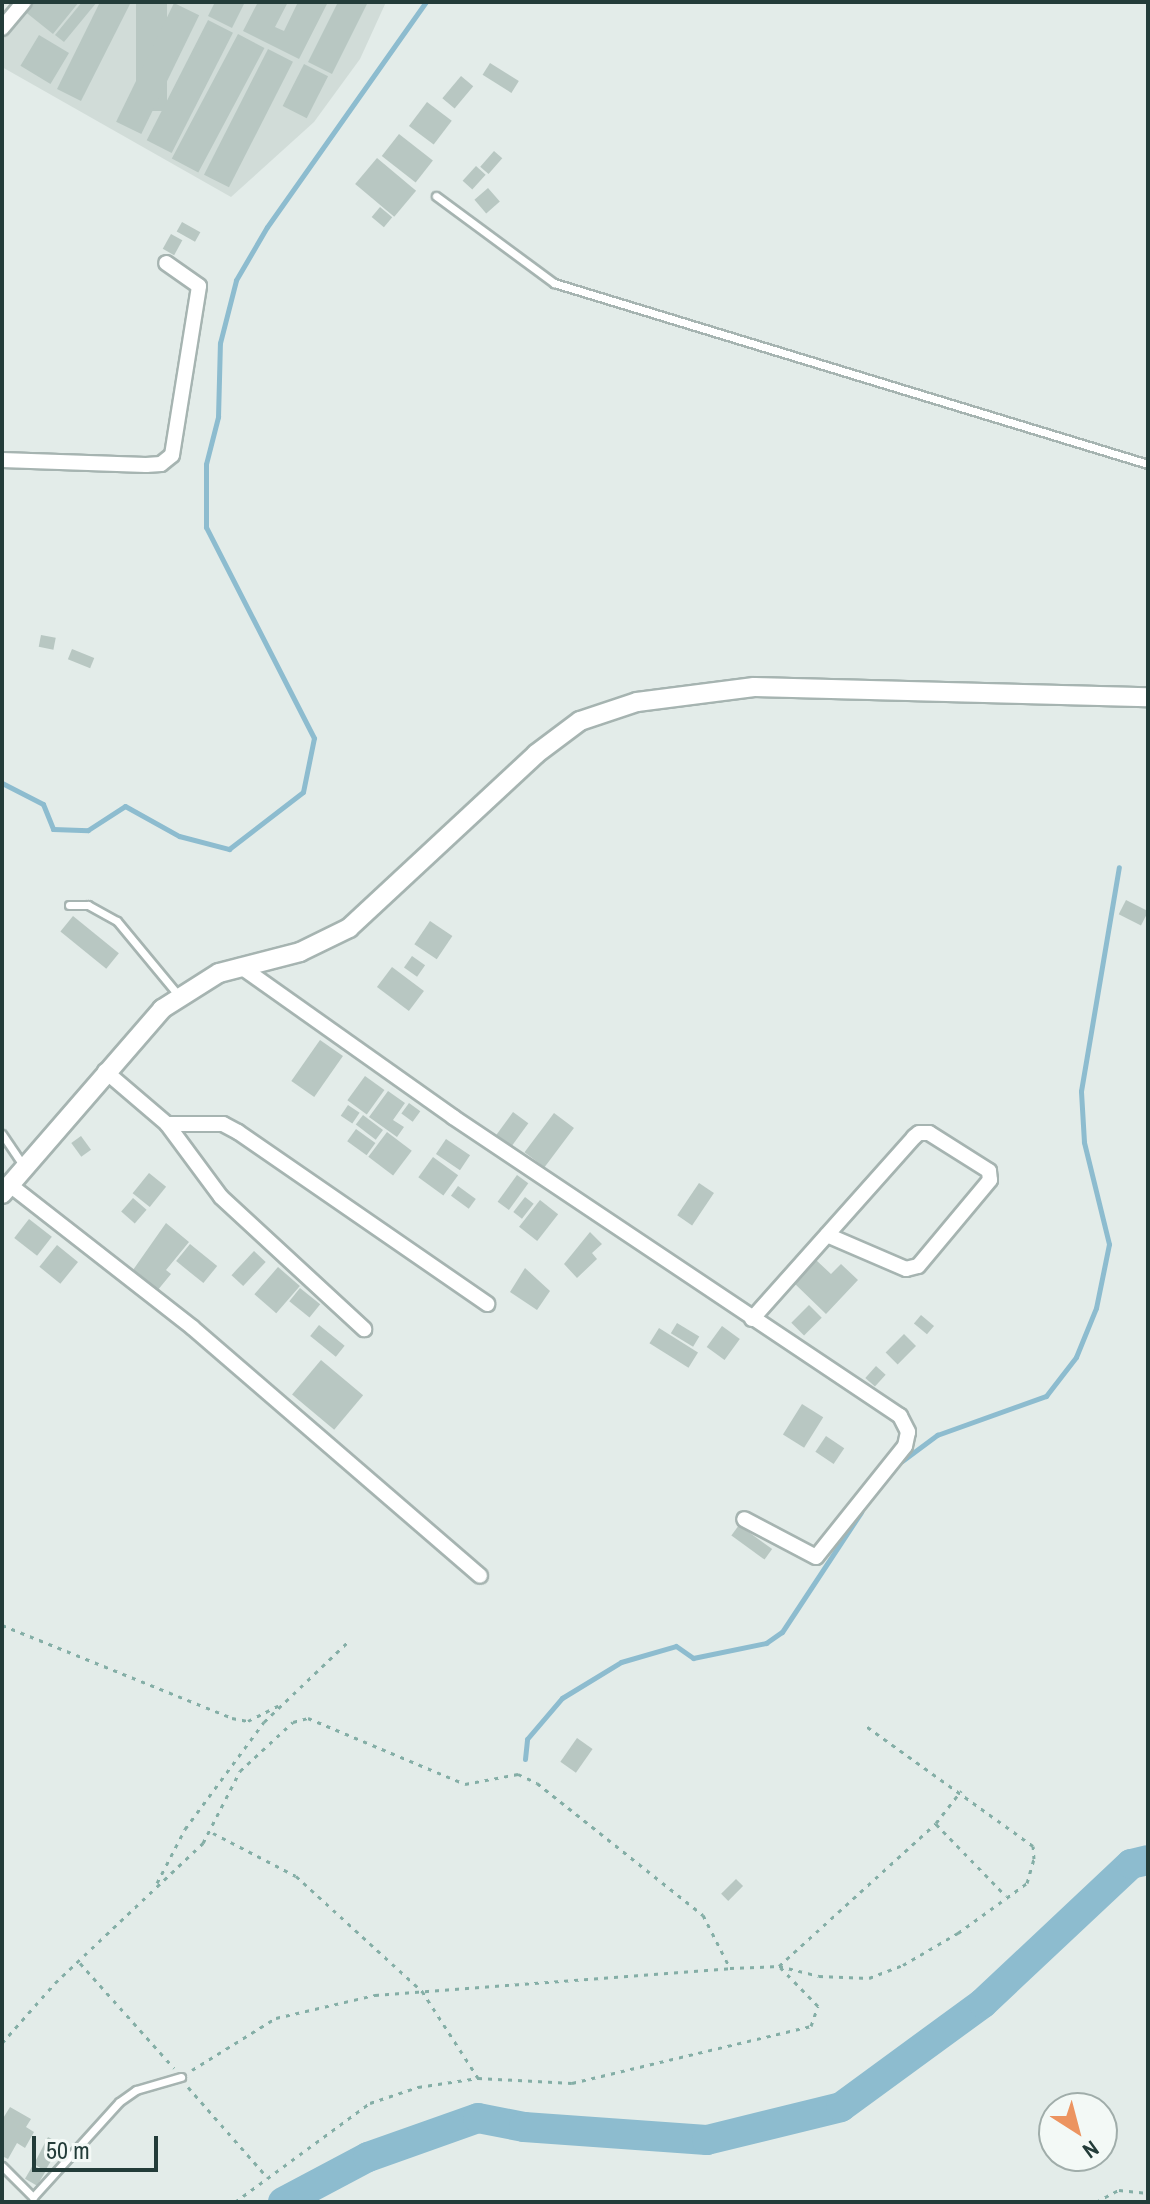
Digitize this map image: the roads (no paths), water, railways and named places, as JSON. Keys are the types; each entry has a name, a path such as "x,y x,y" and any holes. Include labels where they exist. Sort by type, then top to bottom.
{"street":[{"path":"2,28 24,2"},
{"path":"2,460 146,465 161,464 172,455 199,286 166,263"},
{"path":"480,1576 193,1328 6,1190 105,1071 179,996 240,966 300,952 349,928 536,754 580,721 607,710 689,693 754,687 1148,697"},
{"path":"240,966 752,1319 900,1416 908,1432 905,1446 816,1557 744,1519"},
{"path":"105,1071 167,1124 221,1197 364,1329"},
{"path":"167,1124 223,1124 238,1132 487,1304"},
{"path":"752,1319 827,1235 919,1133 929,1133 989,1171 990,1180 918,1266 906,1269 827,1235"}],"lane":[{"path":"436,196 554,283 1148,464"},
{"path":"69,905 88,905 117,921 179,996"},
{"path":"2,1134 25,1167"},
{"path":"2,2166 33,2197 119,2102 136,2090 181,2077"}],"waterway":[{"path":"2,783 43,804 53,829 88,830 125,806 179,836 229,849 303,792 314,738 206,527 206,464 218,417 220,343 236,280 267,227 426,2"},
{"path":"902,1461 937,1435 1046,1396 1076,1357 1096,1308 1109,1244 1084,1142 1081,1091 1119,867"},
{"path":"525,1759 527,1739 562,1698 621,1662 676,1646 693,1658 766,1643 782,1632 861,1512"},
{"path":"283,2202 368,2157 478,2118 524,2127 707,2140 841,2107 983,2003 1131,1864 1148,1860"}]}
